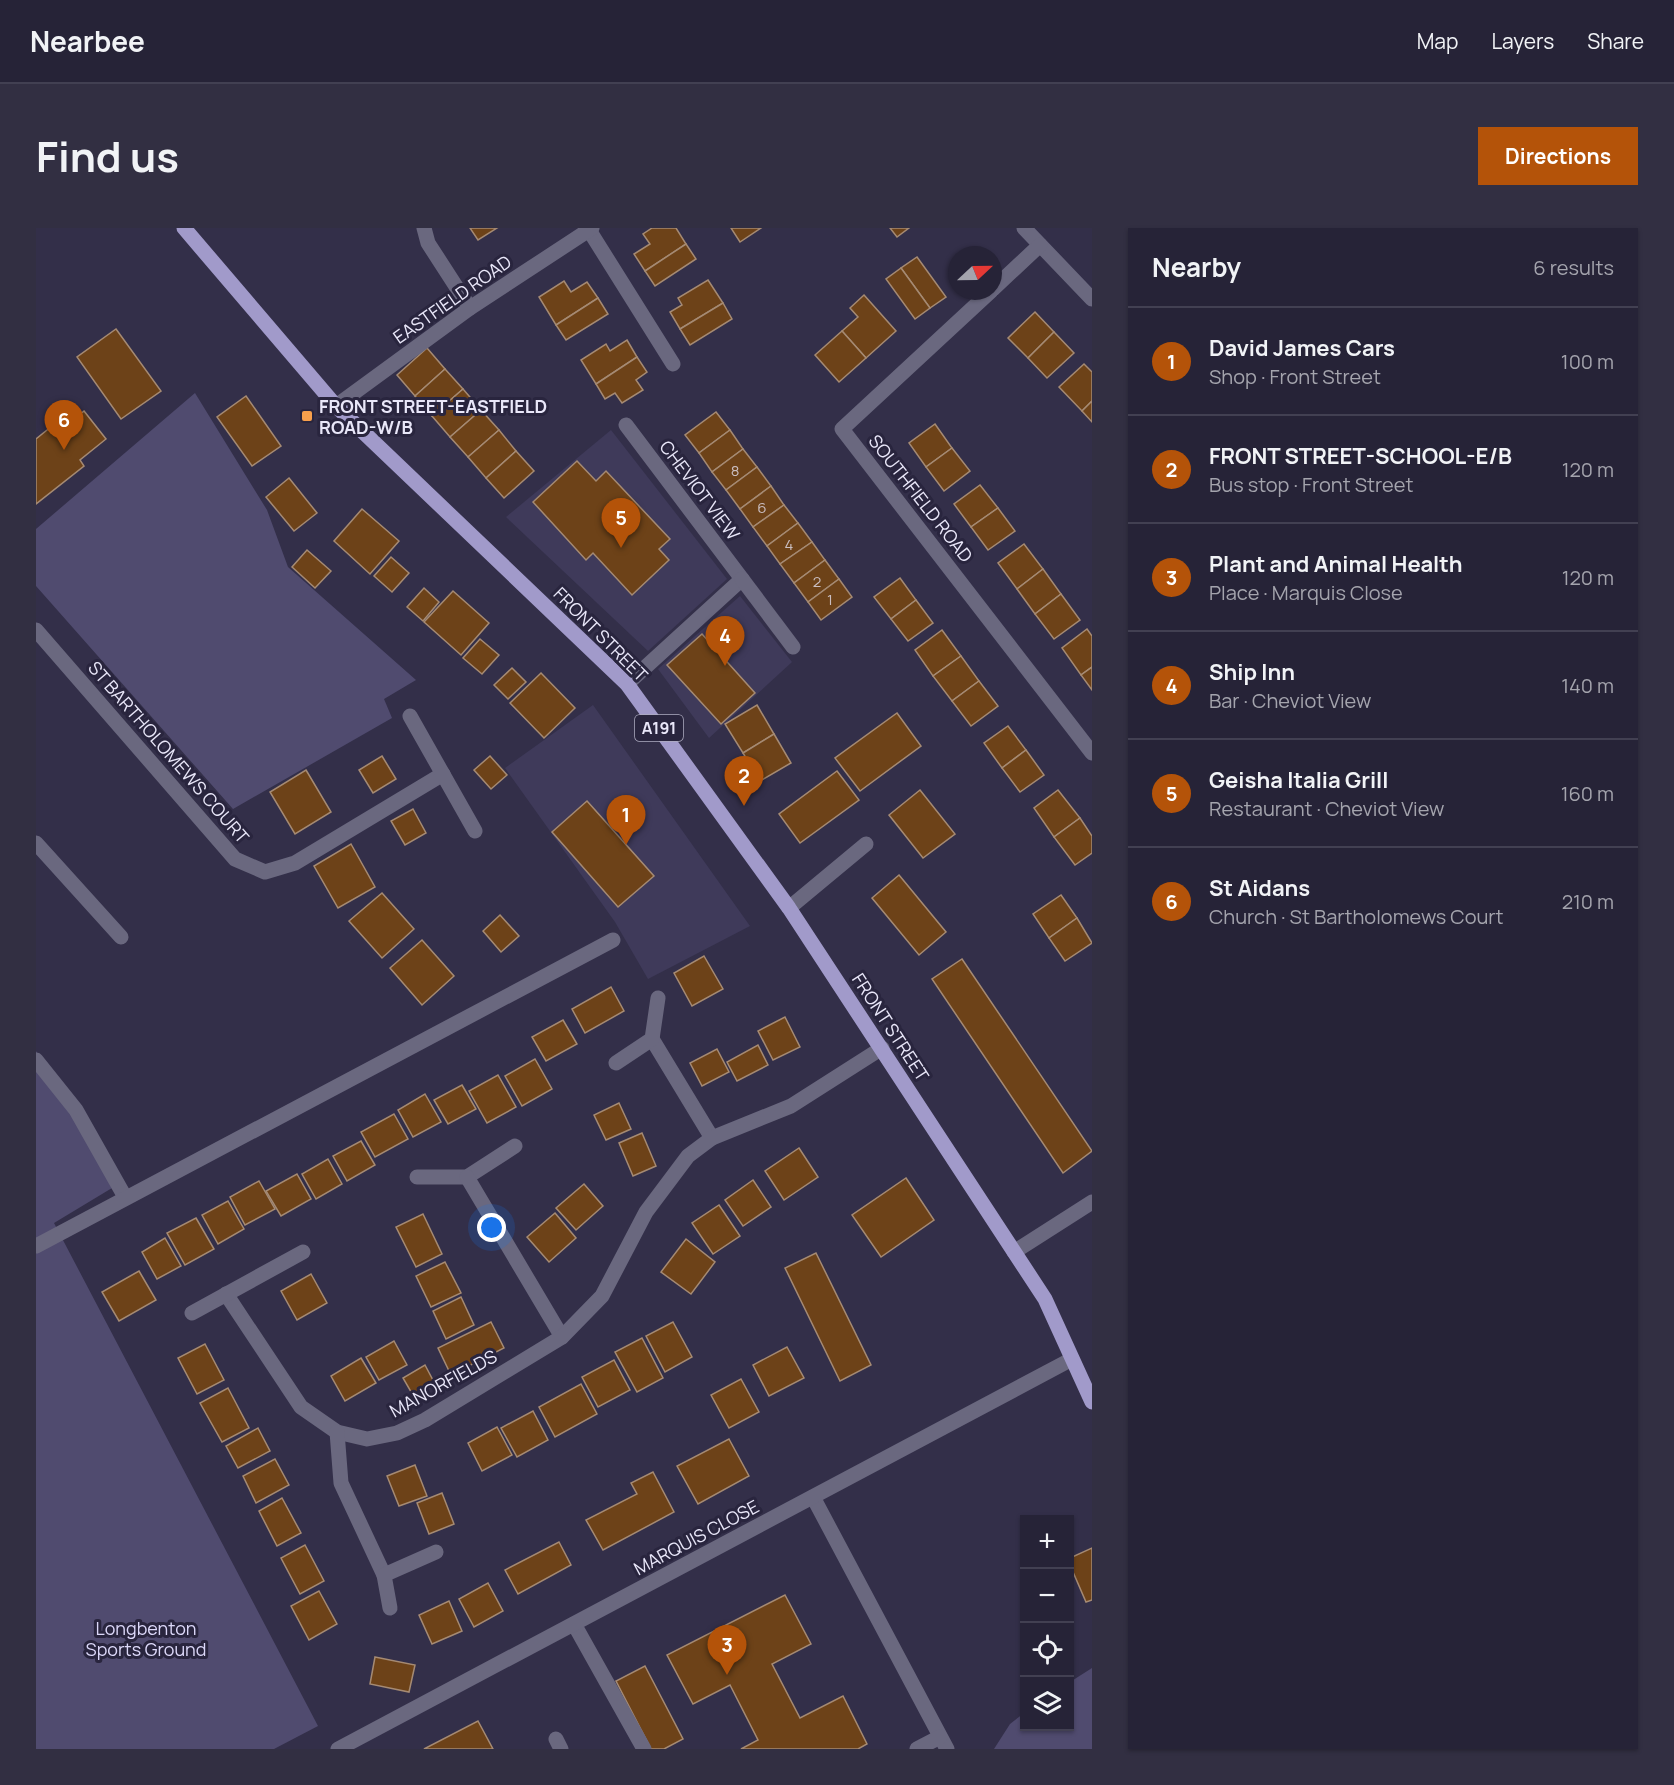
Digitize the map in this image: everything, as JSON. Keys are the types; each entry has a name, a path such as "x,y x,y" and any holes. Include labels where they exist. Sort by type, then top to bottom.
{"main road":[{"name":"FRONT STREET","path":"184,228 336,406 627,684 789,908 882,1048 1045,1299 1072,1359"},
{"name":"A191","path":"1072,1359 1092,1402"}],"street":[{"path":"424,228 428,243 470,308"},
{"path":"1024,228 1092,299"},
{"name":"EASTFIELD ROAD","path":"336,406 470,308 590,229"},
{"path":"590,229 673,364"},
{"name":"SOUTHFIELD ROAD","path":"1002,281 1040,245"},
{"name":"SOUTHFIELD ROAD","path":"981,300 842,429 1092,753"},
{"name":"CHEVIOT VIEW","path":"626,425 794,647"},
{"path":"627,684 742,579"},
{"name":"ST BARTHOLOMEWS COURT","path":"36,630 235,859 265,872 295,863 443,774"},
{"path":"410,716 476,831"},
{"path":"36,843 121,937"},
{"path":"789,908 866,844"},
{"path":"36,1246 613,939"},
{"path":"658,998 652,1039 712,1138"},
{"path":"616,1063 652,1039"},
{"name":"MANORFIELDS","path":"226,1294 300,1407 337,1432 367,1439 397,1433 425,1420 562,1337 602,1296 646,1212 688,1156 712,1138 791,1106 882,1048"},
{"path":"36,1060 76,1110 125,1197"},
{"path":"417,1177 467,1177 515,1146"},
{"path":"467,1177 562,1337"},
{"path":"1014,1252 1092,1203"},
{"path":"192,1313 303,1251"},
{"name":"MARQUIS CLOSE","path":"339,1749 1072,1359"},
{"path":"337,1432 341,1483 384,1575 390,1608"},
{"path":"813,1497 943,1743 917,1749"},
{"path":"384,1575 436,1552"},
{"path":"574,1624 644,1749"}],"shaded area":[{"path":"611,430 727,579 648,651 506,517"},
{"path":"740,596 792,662 709,738 658,669"},
{"path":"593,705 750,926 648,979 615,922 505,768"}],"green space":[{"path":"195,393 267,510 288,567 416,680 384,699 392,718 233,809 36,586 36,529"},
{"name":"Longbenton Sports Ground","path":"36,1051 112,1188 54,1223 318,1726 274,1749 36,1749"},
{"path":"1092,1668 1092,1749 994,1749 1010,1724 1020,1716 1020,1731 1074,1731 1074,1679"}],"building":[{"path":"470,228 497,228 478,240"},
{"path":"652,228 676,228 686,244 645,271 634,254 650,244 643,234"},
{"path":"731,228 761,228 740,242"},
{"path":"890,228 909,228 897,237"},
{"path":"686,244 696,259 655,286 645,271"},
{"path":"917,257 946,297 930,308 901,268"},
{"path":"901,268 930,308 915,319 886,279"},
{"path":"708,280 723,303 680,329 670,312 682,305 678,298"},
{"path":"564,281 571,292 587,282 598,298 556,325 539,297"},
{"path":"864,295 896,331 866,358 842,331 858,317 850,308"},
{"path":"598,298 608,314 566,340 556,325"},
{"path":"723,303 732,319 690,345 680,329"},
{"path":"1035,312 1054,332 1028,358 1008,338"},
{"path":"116,329 161,391 121,419 77,357"},
{"path":"842,331 866,358 839,382 815,355"},
{"path":"1054,332 1074,353 1047,378 1028,358"},
{"path":"627,340 637,357 596,384 581,360 606,344 610,351"},
{"path":"427,348 445,369 415,396 397,375"},
{"path":"637,357 647,372 636,380 643,390 622,403 615,393 605,399 596,384"},
{"path":"1084,364 1092,372 1092,401 1082,411 1059,387"},
{"path":"445,369 463,389 432,416 415,396"},
{"path":"463,389 481,410 450,437 432,416"},
{"path":"246,396 281,446 252,466 217,417"},
{"path":"1092,401 1092,422 1082,411"},
{"path":"481,410 499,430 468,457 450,437"},
{"path":"84,411 106,439 80,460 84,466 36,504 36,439 52,426 57,433"},
{"path":"716,412 730,430 699,453 685,435"},
{"path":"935,424 952,448 926,467 909,443"},
{"path":"499,430 516,451 486,478 468,457"},
{"path":"730,430 743,449 712,472 699,453"},
{"path":"952,448 970,471 944,491 926,467"},
{"path":"743,449 757,467 726,490 712,472"},
{"path":"516,451 534,471 504,498 486,478"},
{"path":"577,461 596,481 606,471 670,539 659,549 669,560 632,595 593,553 586,560 533,502"},
{"path":"757,467 771,486 740,509 726,490"},
{"path":"289,478 317,513 294,531 266,497"},
{"path":"980,485 998,508 971,527 954,504"},
{"path":"771,486 784,505 753,527 740,509"},
{"path":"784,505 798,523 767,546 753,527"},
{"path":"998,508 1015,531 988,550 971,527"},
{"path":"362,509 399,541 370,574 334,541"},
{"path":"798,523 812,542 780,564 767,546"},
{"path":"812,542 825,560 794,583 780,564"},
{"path":"1024,544 1043,569 1017,589 998,563"},
{"path":"307,550 331,571 315,588 292,567"},
{"path":"391,557 409,573 392,592 374,576"},
{"path":"825,560 839,579 808,602 794,583"},
{"path":"1043,569 1061,594 1035,614 1017,589"},
{"path":"900,578 916,600 891,619 874,597"},
{"path":"839,579 852,597 821,620 808,602"},
{"path":"424,588 439,602 423,621 407,607"},
{"path":"453,591 489,623 461,655 424,622"},
{"path":"1061,594 1080,620 1054,639 1035,614"},
{"path":"916,600 933,623 908,641 891,619"},
{"path":"1087,629 1092,636 1092,667 1081,675 1062,648"},
{"path":"942,630 961,656 933,676 915,650"},
{"path":"702,634 755,693 721,724 667,665"},
{"path":"480,639 499,655 482,674 463,658"},
{"path":"961,656 979,681 952,701 933,676"},
{"path":"1092,667 1092,690 1081,675"},
{"path":"512,668 526,682 508,699 494,685"},
{"path":"541,673 575,708 544,738 510,703"},
{"path":"979,681 998,706 971,726 952,701"},
{"path":"757,705 774,734 743,753 725,724"},
{"path":"897,713 921,746 860,791 835,758"},
{"path":"1008,726 1026,750 1002,768 984,743"},
{"path":"774,734 791,763 760,781 743,753"},
{"path":"1026,750 1044,775 1020,792 1002,768"},
{"path":"382,756 396,779 373,793 359,770"},
{"path":"490,756 507,775 491,789 474,770"},
{"path":"306,770 331,812 295,834 270,792"},
{"path":"837,771 859,800 800,843 779,814"},
{"path":"920,790 955,834 923,858 889,815"},
{"path":"1058,790 1080,818 1054,837 1034,808"},
{"path":"587,801 654,876 618,907 552,832"},
{"path":"413,809 426,833 405,845 391,821"},
{"path":"1080,818 1092,836 1092,853 1075,865 1054,837"},
{"path":"351,844 375,887 338,908 314,866"},
{"path":"899,875 946,932 919,955 872,898"},
{"path":"382,893 414,929 382,958 349,921"},
{"path":"1061,895 1077,918 1049,938 1033,914"},
{"path":"500,915 519,936 501,952 483,931"},
{"path":"1077,918 1092,943 1065,961 1049,938"},
{"path":"422,940 454,976 422,1005 390,968"},
{"path":"704,956 723,989 692,1006 674,973"},
{"path":"962,959 1092,1151 1063,1173 932,979"},
{"path":"611,987 624,1011 585,1033 572,1009"},
{"path":"785,1017 800,1047 773,1060 758,1031"},
{"path":"563,1020 577,1044 546,1061 532,1037"},
{"path":"758,1045 768,1065 737,1081 727,1062"},
{"path":"717,1049 729,1072 702,1086 690,1063"},
{"path":"535,1059 552,1089 522,1106 505,1076"},
{"path":"498,1075 516,1107 487,1123 469,1091"},
{"path":"462,1085 476,1109 448,1124 434,1100"},
{"path":"425,1094 441,1122 413,1137 398,1110"},
{"path":"619,1103 631,1129 606,1140 594,1115"},
{"path":"394,1114 408,1139 375,1157 361,1132"},
{"path":"642,1133 656,1166 633,1176 619,1143"},
{"path":"361,1141 375,1165 347,1181 333,1156"},
{"path":"799,1148 818,1177 784,1200 765,1171"},
{"path":"328,1159 342,1184 316,1199 302,1174"},
{"path":"297,1174 311,1199 281,1216 266,1191"},
{"path":"906,1178 934,1220 881,1257 852,1215"},
{"path":"753,1180 771,1207 743,1226 725,1200"},
{"path":"259,1181 275,1209 245,1225 230,1197"},
{"path":"584,1184 603,1206 576,1230 556,1208"},
{"path":"228,1201 244,1229 218,1244 202,1215"},
{"path":"719,1205 740,1236 713,1254 692,1223"},
{"path":"555,1213 576,1238 549,1262 527,1237"},
{"path":"423,1214 442,1254 416,1267 396,1227"},
{"path":"196,1218 214,1249 185,1265 167,1233"},
{"path":"165,1238 181,1266 157,1279 142,1252"},
{"path":"686,1239 715,1262 691,1294 661,1272"},
{"path":"816,1253 871,1365 840,1381 785,1268"},
{"path":"445,1262 461,1293 431,1307 416,1276"},
{"path":"139,1271 156,1300 119,1321 102,1292"},
{"path":"311,1274 327,1303 297,1320 281,1291"},
{"path":"461,1297 474,1325 446,1339 433,1311"},
{"path":"491,1322 504,1348 451,1375 438,1348"},
{"path":"673,1322 692,1357 665,1372 646,1336"},
{"path":"642,1338 663,1378 637,1392 615,1352"},
{"path":"394,1341 407,1365 379,1380 366,1357"},
{"path":"205,1344 224,1380 197,1394 178,1358"},
{"path":"787,1347 804,1378 769,1396 753,1365"},
{"path":"361,1358 376,1383 345,1401 331,1376"},
{"path":"614,1360 630,1390 598,1407 582,1377"},
{"path":"425,1365 435,1384 414,1397 403,1378"},
{"path":"741,1379 759,1412 729,1428 711,1395"},
{"path":"581,1384 597,1414 555,1437 539,1407"},
{"path":"228,1388 249,1428 222,1442 200,1403"},
{"path":"533,1411 548,1440 517,1457 501,1428"},
{"path":"497,1427 512,1455 482,1471 468,1443"},
{"path":"258,1428 270,1451 238,1468 226,1446"},
{"path":"729,1439 749,1476 698,1504 677,1466"},
{"path":"275,1459 289,1485 256,1503 243,1476"},
{"path":"415,1465 427,1496 399,1506 387,1476"},
{"path":"653,1472 674,1512 603,1550 586,1520 637,1494 631,1483"},
{"path":"442,1493 454,1524 429,1534 417,1503"},
{"path":"282,1498 301,1533 277,1546 259,1511"},
{"path":"559,1542 571,1565 518,1594 505,1570"},
{"path":"305,1545 324,1581 300,1594 281,1558"},
{"path":"1092,1548 1092,1600 1086,1602 1074,1574 1074,1556"},
{"path":"488,1583 503,1611 474,1627 459,1599"},
{"path":"319,1591 337,1624 309,1640 291,1606"},
{"path":"785,1595 811,1644 772,1664 800,1718 843,1696 867,1744 858,1749 741,1749 758,1740 730,1685 693,1704 667,1655"},
{"path":"449,1601 462,1631 432,1644 419,1615"},
{"path":"375,1657 415,1665 409,1692 370,1684"},
{"path":"645,1666 683,1739 664,1749 651,1749 616,1681"},
{"path":"478,1721 493,1749 424,1749"}],"place":[{"name":"FRONT STREET-EASTFIELD ROAD-W/B","path":"307,416"},
{"name":"St Aidans","path":"64,450"},
{"name":"Geisha Italia Grill","path":"621,548"},
{"name":"Ship Inn","path":"725,666"},
{"name":"FRONT STREET-SCHOOL-E/B","path":"744,806"},
{"name":"David James Cars","path":"626,845"},
{"name":"Plant and Animal Health","path":"727,1675"}]}
